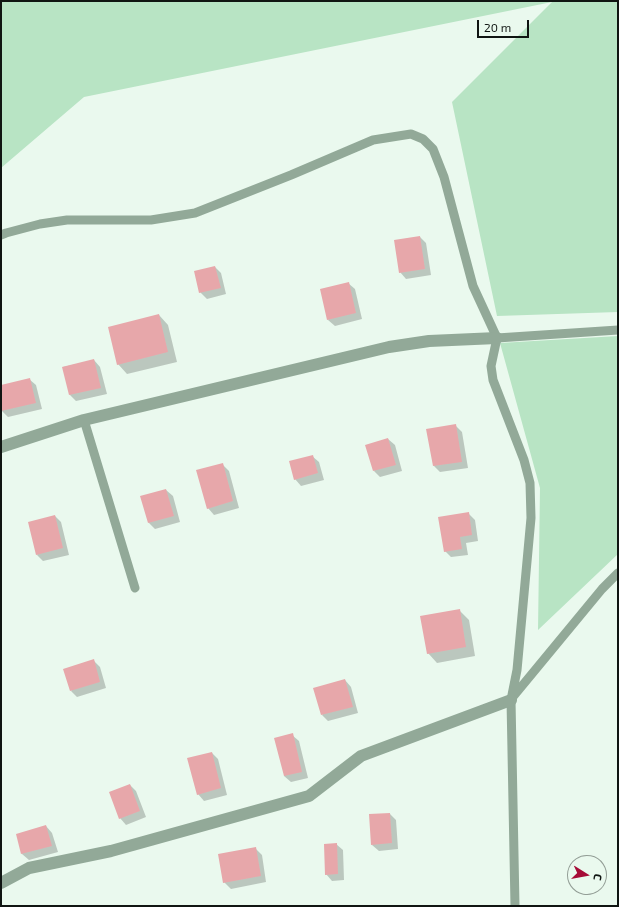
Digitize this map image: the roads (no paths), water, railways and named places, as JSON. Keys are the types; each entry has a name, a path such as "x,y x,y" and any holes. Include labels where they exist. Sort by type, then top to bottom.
{"street":[{"path":"1,447 84,420 389,347 429,341 497,338"},
{"path":"1,883 29,868 110,851 309,796 361,756 511,700"}],"lane":[{"path":"1,235 6,232 40,224 67,220 151,220 195,213 291,175 372,140 411,134 423,139 433,149 444,177 474,286 497,338 492,366 493,380 524,460 530,483 531,518 516,670 511,700 515,906"},
{"path":"497,338 618,330"},
{"path":"84,420 135,588"},
{"path":"511,700 602,589 618,573"}]}
